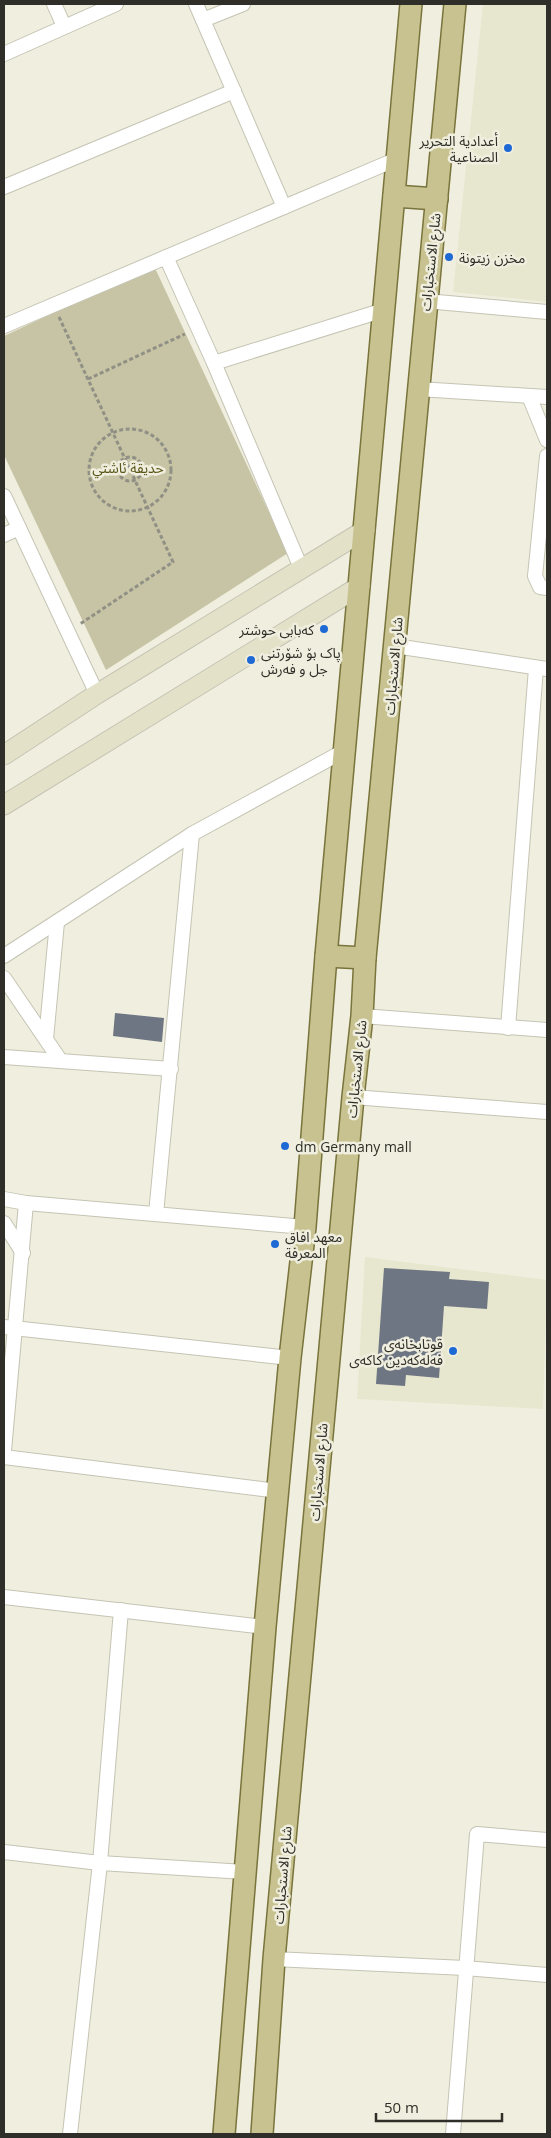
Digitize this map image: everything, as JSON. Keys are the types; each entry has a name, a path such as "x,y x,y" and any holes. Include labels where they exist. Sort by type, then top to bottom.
{"main road":[{"path":"224,2134 265,1627 290,1358 305,1227 326,956 411,4"},
{"name":"شارع الاستخبارات","path":"262,2134 274,1959 362,1016 365,958 455,4"},
{"path":"394,196 437,199"},
{"path":"4,755 96,694 365,530"},
{"path":"4,805 360,586"},
{"path":"326,956 365,958"}],"street":[{"path":"54,4 64,26"},
{"path":"4,54 116,4"},
{"path":"196,4 284,207"},
{"path":"204,20 243,4"},
{"path":"4,187 234,91"},
{"path":"4,326 397,159"},
{"path":"166,257 214,363 301,568"},
{"path":"426,301 547,312"},
{"path":"214,363 384,310"},
{"path":"418,388 547,397"},
{"path":"529,396 547,440"},
{"path":"547,456 535,576 540,587 547,588"},
{"path":"4,496 96,694"},
{"path":"4,535 19,528"},
{"path":"395,646 542,668 508,1028"},
{"path":"4,956 192,834 344,751"},
{"path":"156,1214 192,834"},
{"path":"46,1039 57,922"},
{"path":"4,978 60,1060"},
{"path":"362,1016 547,1030"},
{"path":"4,1057 171,1069"},
{"path":"353,1097 547,1112"},
{"path":"4,1199 305,1227"},
{"path":"4,1451 9,1328 23,1253 26,1202"},
{"path":"4,1223 23,1253"},
{"path":"9,1328 290,1358"},
{"path":"4,1457 278,1490"},
{"path":"4,1598 265,1627"},
{"path":"70,2134 100,1863 121,1610"},
{"path":"453,2134 477,1834 547,1840"},
{"path":"4,1852 100,1863 245,1872"},
{"path":"274,1959 465,1968 547,1975"}],"path":[{"path":"53,305 173,562 68,633"},
{"path":"88,379 198,328"},
{"path":"127,429 147,432 162,444 168,454 171,469 169,483 161,496 147,507 133,510 115,507 102,499 93,487 89,474 91,459 95,448 112,433 127,429"},
{"path":"125,459 136,459 141,467 140,475 135,480 123,479 118,473 120,463 125,459"}],"shaded area":[{"name":"أعدادية التحرير الصناعية","path":"483,4 547,4 547,302 453,292"},
{"name":"قوتابخانەی فەلەکەدین کاکەی","path":"365,1257 547,1280 543,1409 357,1399"}],"green space":[{"name":"حديقة ئاشتي","path":"154,266 288,553 106,670 4,455 4,336"}],"building":[{"path":"115,1013 164,1018 162,1042 113,1036"},
{"path":"384,1268 450,1272 449,1279 489,1282 487,1309 444,1306 439,1378 406,1375 405,1386 376,1384"}],"place":[{"name":"أعدادية التحرير الصناعية","path":"508,148"},
{"name":"مخزن زيتونة","path":"449,257"},
{"name":"کەبابی حوشتر","path":"324,629"},
{"name":"پاک بۆ شۆرتنی جل و فەرش","path":"251,660"},
{"name":"dm Germany mall","path":"285,1146"},
{"name":"معهد افاق المعرفة","path":"275,1244"},
{"name":"قوتابخانەی فەلەکەدین کاکەی","path":"453,1351"}]}
